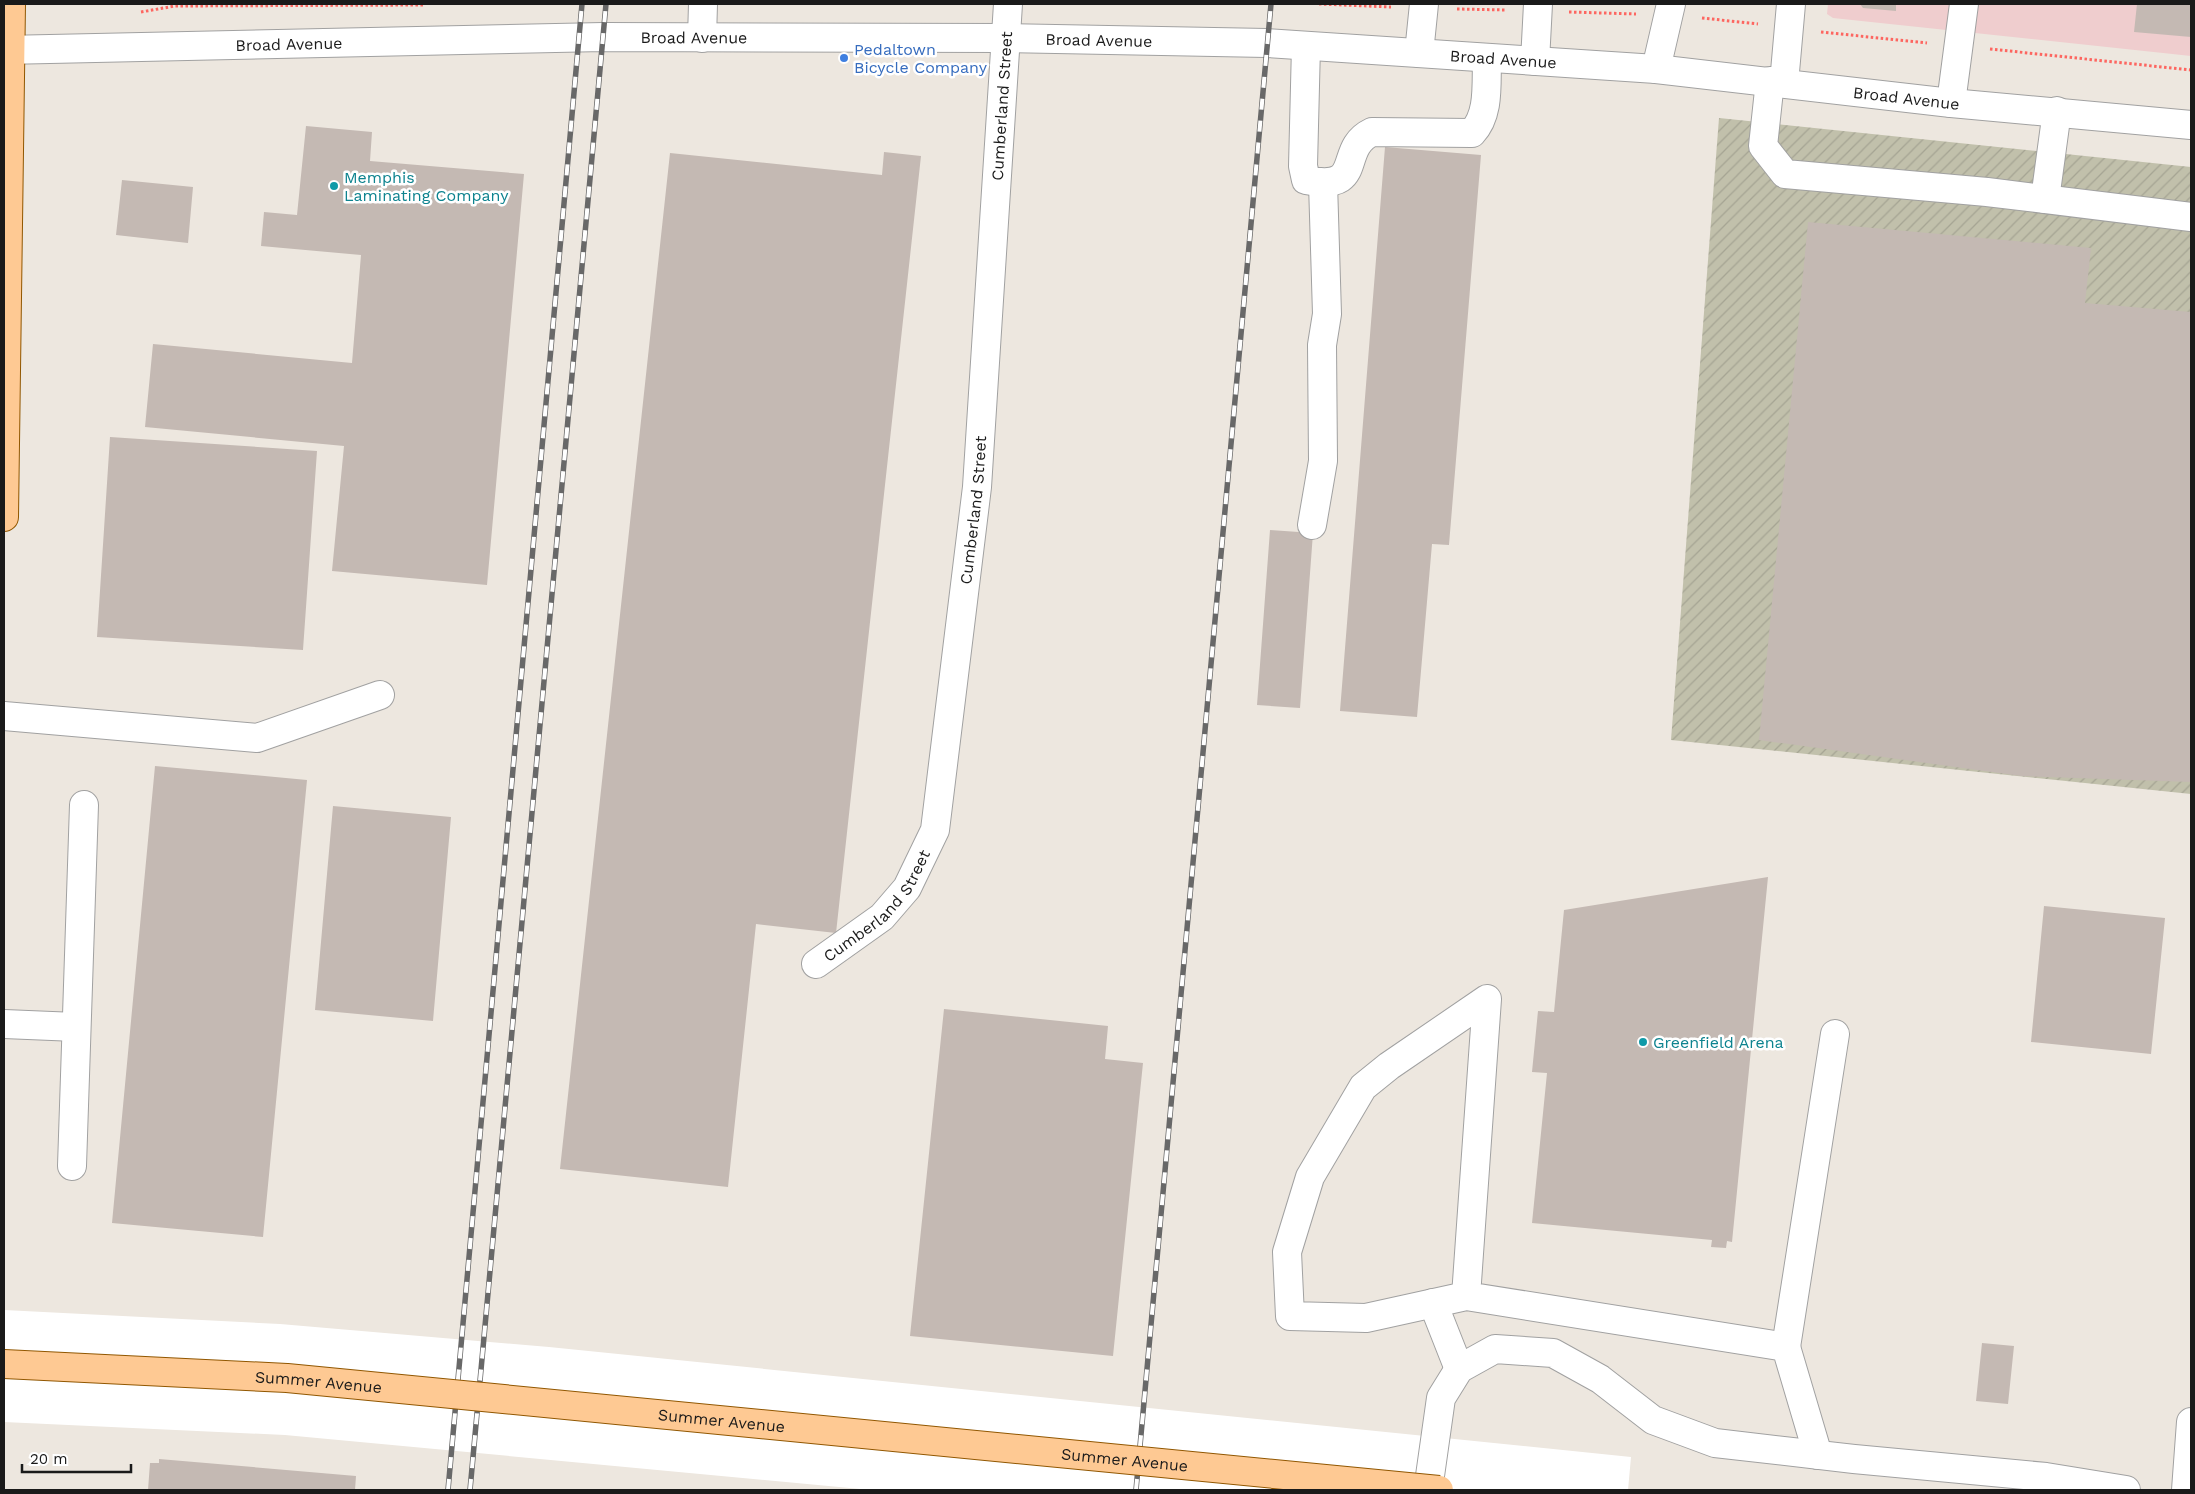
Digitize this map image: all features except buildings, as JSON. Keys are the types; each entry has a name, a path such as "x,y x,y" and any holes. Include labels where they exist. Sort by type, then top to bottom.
{"main road":[{"path":"4,517 7,50 11,4"},
{"name":"Summer Avenue","path":"4,1364 287,1378 1439,1490"}],"street":[{"path":"702,38 703,4"},
{"name":"Cumberland Street","path":"816,964 882,917 907,888 935,830 976,487 1008,4"},
{"path":"1419,54 1424,4"},
{"path":"1535,61 1538,4"},
{"path":"1656,69 1671,4"},
{"path":"1791,4 1763,146 1785,174 1988,192 2191,217"},
{"path":"1951,103 1964,4"},
{"name":"Broad Avenue","path":"7,50 603,37 1006,38 1306,46 1656,69 1951,103 2057,111 2191,125"},
{"path":"1306,46 1303,166 1306,180 1323,184 1340,180 1346,174 1354,148 1361,137 1372,132 1472,133 1481,124 1485,112 1487,58"},
{"path":"2045,199 2057,111"},
{"path":"1312,525 1323,461 1322,345 1327,314 1323,184"},
{"path":"4,716 257,738 380,695"},
{"path":"72,1166 84,805"},
{"path":"1466,1296 1487,999 1389,1066 1363,1088 1310,1177 1287,1252 1290,1316 1366,1318 1466,1296 1786,1347"},
{"path":"4,1024 76,1027"},
{"path":"1818,1455 1786,1347 1835,1034"},
{"path":"1433,1303 1460,1369"},
{"path":"1428,1490 1440,1398 1460,1369 1495,1349 1553,1353 1600,1379 1653,1420 1715,1443 2046,1477 2126,1490"},
{"path":"2186,1490 2191,1422"}],"shaded area":[{"path":"1828,4 2191,4 2191,56 1833,18 1827,14"},
{"path":"1719,118 2191,167 2191,794 1671,740"}],"pier":[{"path":"4,1310 280,1324 549,1347 1631,1457 1628,1490 871,1490 285,1435 4,1422"}],"railway":[{"path":"448,1490 582,4"},
{"path":"470,1490 606,4"},
{"path":"1136,1490 1271,4"}],"place":[{"name":"Pedaltown Bicycle Company","path":"844,58"},
{"name":"Memphis Laminating Company","path":"334,186"},
{"name":"Greenfield Arena","path":"1643,1042"}]}
